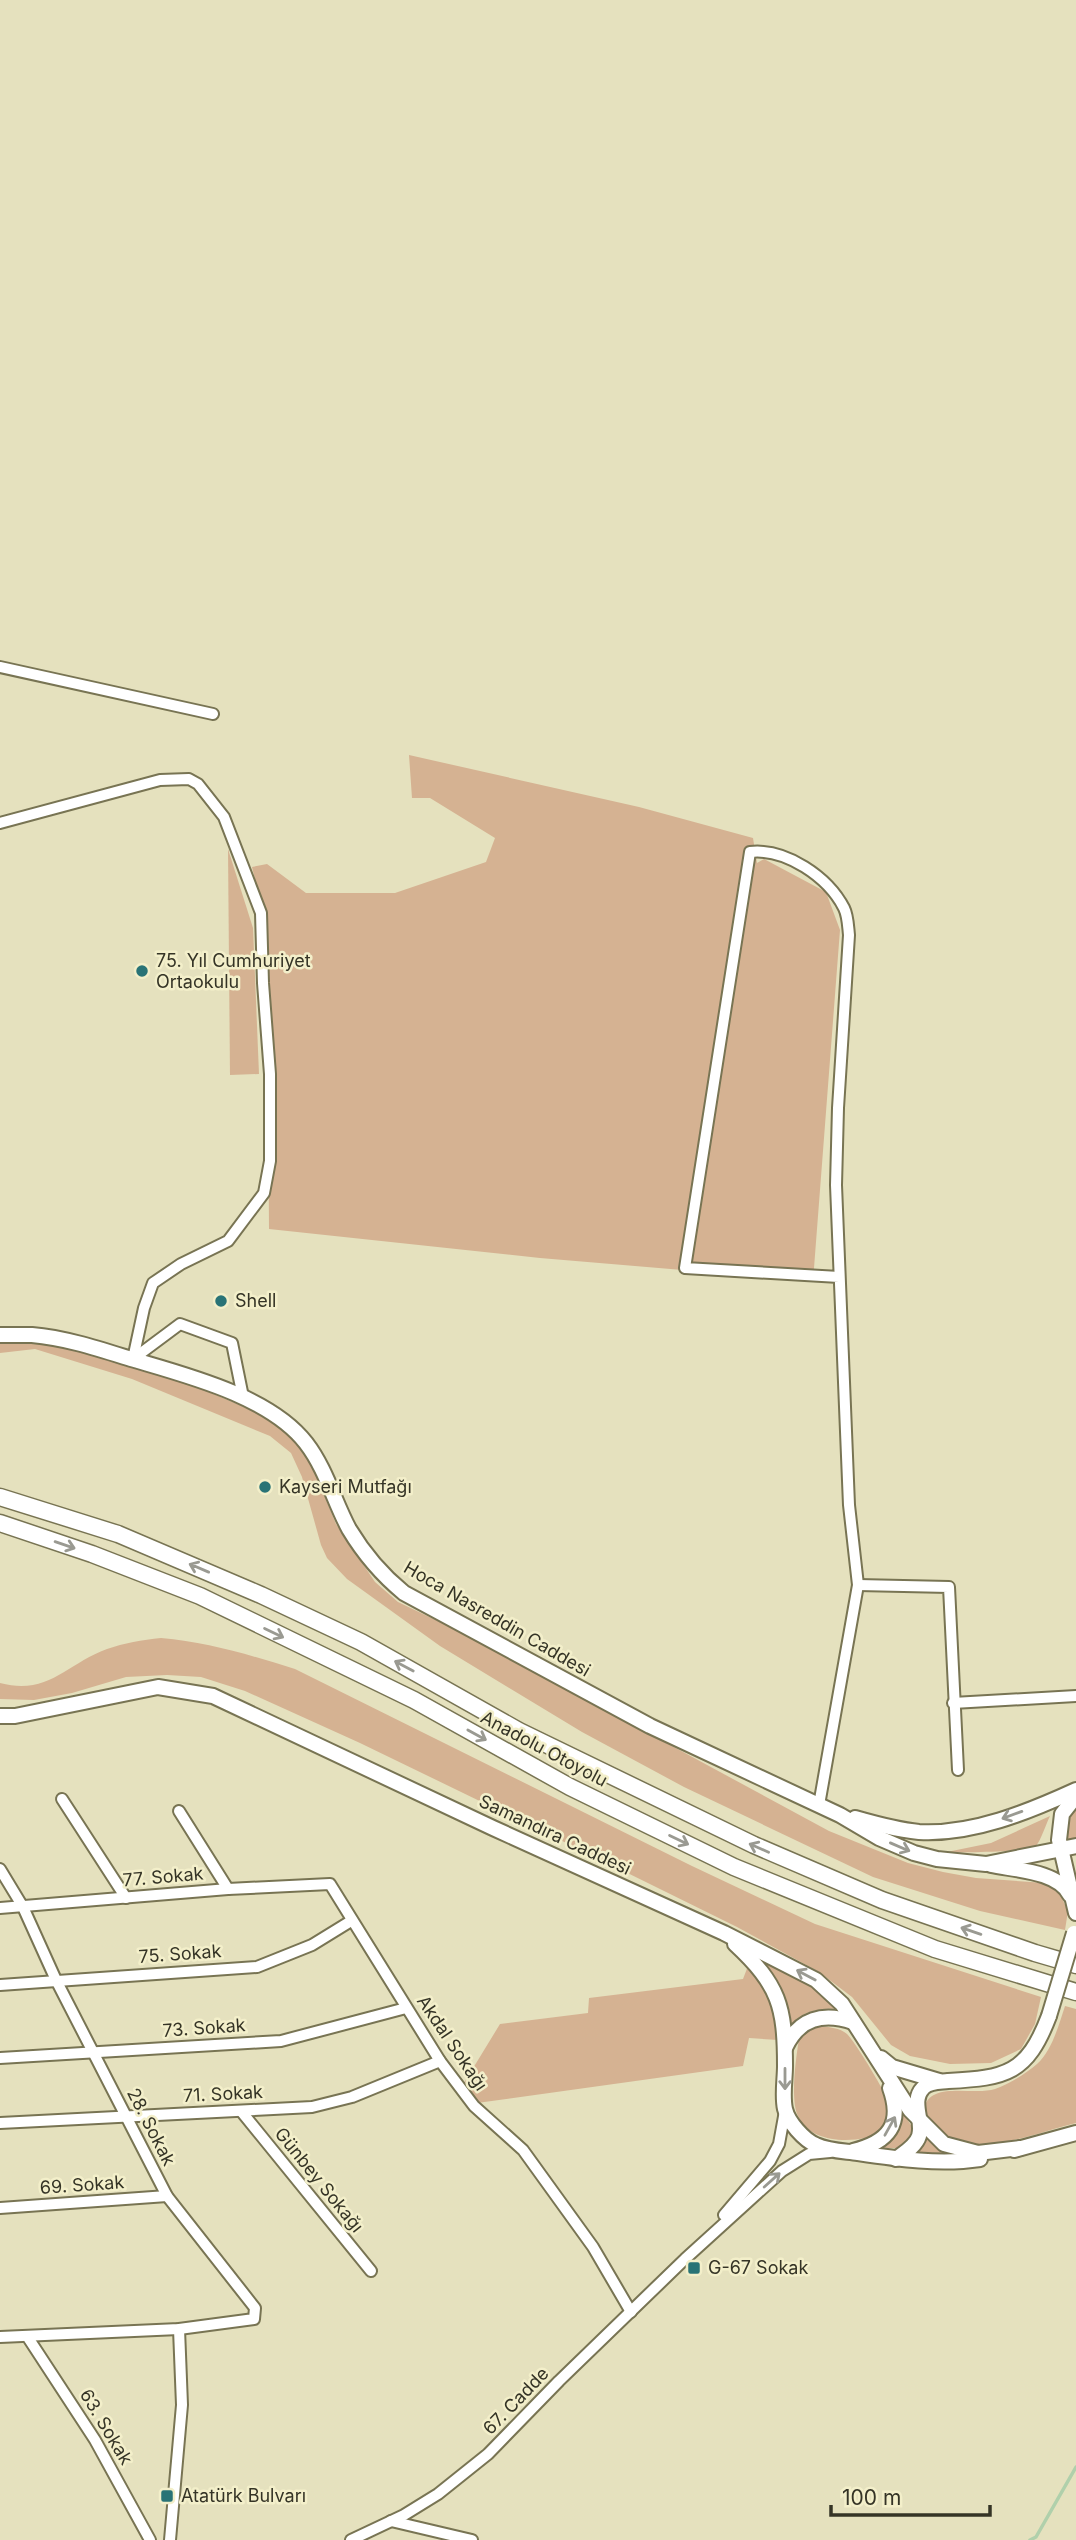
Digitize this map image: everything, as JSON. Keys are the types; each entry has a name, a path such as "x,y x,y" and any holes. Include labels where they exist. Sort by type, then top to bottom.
{"highway":[{"name":"Anadolu Otoyolu","path":"0,1497 118,1534 214,1574 361,1642 519,1731 754,1845 882,1900 1076,1965"},
{"name":"Anadolu Otoyolu","path":"0,1523 92,1554 200,1596 414,1700 570,1787 734,1867 935,1949 1076,1992"},
{"path":"1035,1953 1076,1959"}],"main road":[{"name":"Hoca Nasreddin Caddesi","path":"0,1335 33,1335 68,1341 223,1388 243,1398 282,1421 306,1441 355,1537 382,1575 404,1593 650,1726 840,1815"},
{"name":"Samandıra Caddesi","path":"0,1716 37,1712 158,1687 213,1696 724,1933 816,1980 842,2004 910,2110 944,2144 962,2151 978,2153 1020,2148"},
{"path":"840,1815 919,1832 947,1831 1005,1818 1076,1790"},
{"path":"1076,1796 1062,1814 1059,1824 1061,1849 1076,1913"},
{"path":"840,1815 879,1838 914,1853 937,1859 986,1864 1057,1880 1066,1888 1075,1906"},
{"path":"986,1864 1076,1846"},
{"path":"896,2159 918,2138 918,2097 922,2089 930,2083 980,2079 1011,2070 1027,2058 1039,2042 1049,2016 1076,1927"},
{"path":"724,1933 760,1967 778,1997 785,2048 785,2110 796,2127 813,2144 896,2159 961,2161 979,2159 1076,2133"},
{"path":"785,2048 792,2034 816,2019 827,2017 853,2022"},
{"path":"871,2050 891,2067 941,2082"},
{"path":"847,2152 880,2141 892,2129 894,2100 887,2076"}],"street":[{"path":"0,667 213,714"},
{"path":"0,823 160,780 190,779 198,784 224,817 261,914 270,1074 270,1161 264,1193 228,1241 181,1264 153,1283 144,1308 133,1359"},
{"path":"818,1805 858,1585 849,1506 836,1185 849,935 846,911 834,892 814,873 787,858 763,850 750,852 685,1268 838,1277"},
{"path":"133,1359 180,1324 232,1343 243,1398"},
{"path":"858,1585 949,1587 958,1770"},
{"path":"953,1703 1076,1696"},
{"path":"62,1799 127,1898"},
{"path":"179,1811 228,1889"},
{"name":"28. Sokak","path":"0,1869 23,1907 56,1980 167,2196 254,2308 254,2319 179,2329"},
{"name":"77. Sokak","path":"0,1909 228,1889 330,1884"},
{"name":"Akdal Sokağı","path":"330,1884 440,2061 474,2106 523,2150 593,2247 631,2312"},
{"name":"75. Sokak","path":"0,1985 257,1967 312,1945 351,1921"},
{"name":"73. Sokak","path":"0,2058 281,2041 407,2008"},
{"name":"71. Sokak","path":"0,2123 312,2108 352,2097 440,2061"},
{"name":"67. Cadde","path":"685,2259 770,2161 779,2144 785,2110"},
{"name":"Günbey Sokağı","path":"241,2111 371,2271"},
{"name":"67. Cadde","path":"351,2540 438,2494 488,2454 685,2259 795,2162 809,2154 847,2152"},
{"name":"69. Sokak","path":"0,2208 167,2196"},
{"path":"0,2337 179,2329 182,2405 170,2540"},
{"name":"63. Sokak","path":"27,2336 95,2440 150,2540"},
{"path":"391,2521 472,2540"}],"shaded area":[{"path":"409,755 639,807 753,838 757,863 764,859 826,892 840,930 813,1281 540,1258 269,1229 267,929 252,867 267,864 306,893 395,893 486,862 495,838 430,798 412,798"},
{"path":"228,849 253,928 259,1074 230,1075"},
{"path":"0,1340 31,1341 76,1349 190,1384 268,1417 295,1441 309,1458 336,1524 375,1582 398,1602 469,1636 829,1831 908,1863 943,1872 976,1878 1045,1883 1057,1888 1068,1911 1065,1930 980,1911 873,1877 684,1787 582,1732 440,1646 347,1579 327,1558 321,1545 302,1477 291,1453 270,1436 132,1379 35,1349 0,1353"},
{"path":"161,1638 212,1646 295,1669 815,1924 1041,1997 1035,2024 1021,2049 991,2063 950,2064 910,2056 891,2045 852,1997 819,1972 737,1927 360,1743 245,1691 201,1677 126,1677 72,1693 34,1700 0,1699 0,1683 17,1686 44,1682 107,1649"},
{"path":"1076,1807 1076,1840 1064,1843 1066,1816"},
{"path":"1050,1816 1036,1846 1006,1851 942,1853 991,1843"},
{"path":"748,1952 813,1986 838,2009 823,2009 804,2014 789,2029 778,1985"},
{"path":"748,1966 768,1991 776,2018 778,2040 749,2038 743,2066 477,2103 464,2083 500,2024 588,2013 589,1998 743,1979"},
{"path":"1065,2006 1076,2009 1076,2123 985,2145 959,2143 938,2129 924,2109 928,2100 943,2092 995,2089 1022,2075 1047,2052"},
{"path":"820,2026 838,2029 847,2034 878,2081 890,2106 883,2133 861,2139 836,2140 814,2133 798,2116 794,2089 799,2039"},
{"path":"900,2109 913,2128 906,2145 879,2148"},
{"path":"926,2134 959,2155 915,2152"}],"waterway":[{"path":"1030,2540 1036,2537 1076,2467"}],"place":[{"name":"75. Yıl Cumhuriyet Ortaokulu","path":"142,971"},
{"name":"Shell","path":"221,1301"},
{"name":"Kayseri Mutfağı","path":"265,1487"},
{"name":"G-67 Sokak","path":"694,2268"},
{"name":"Atatürk Bulvarı","path":"167,2496"}]}
